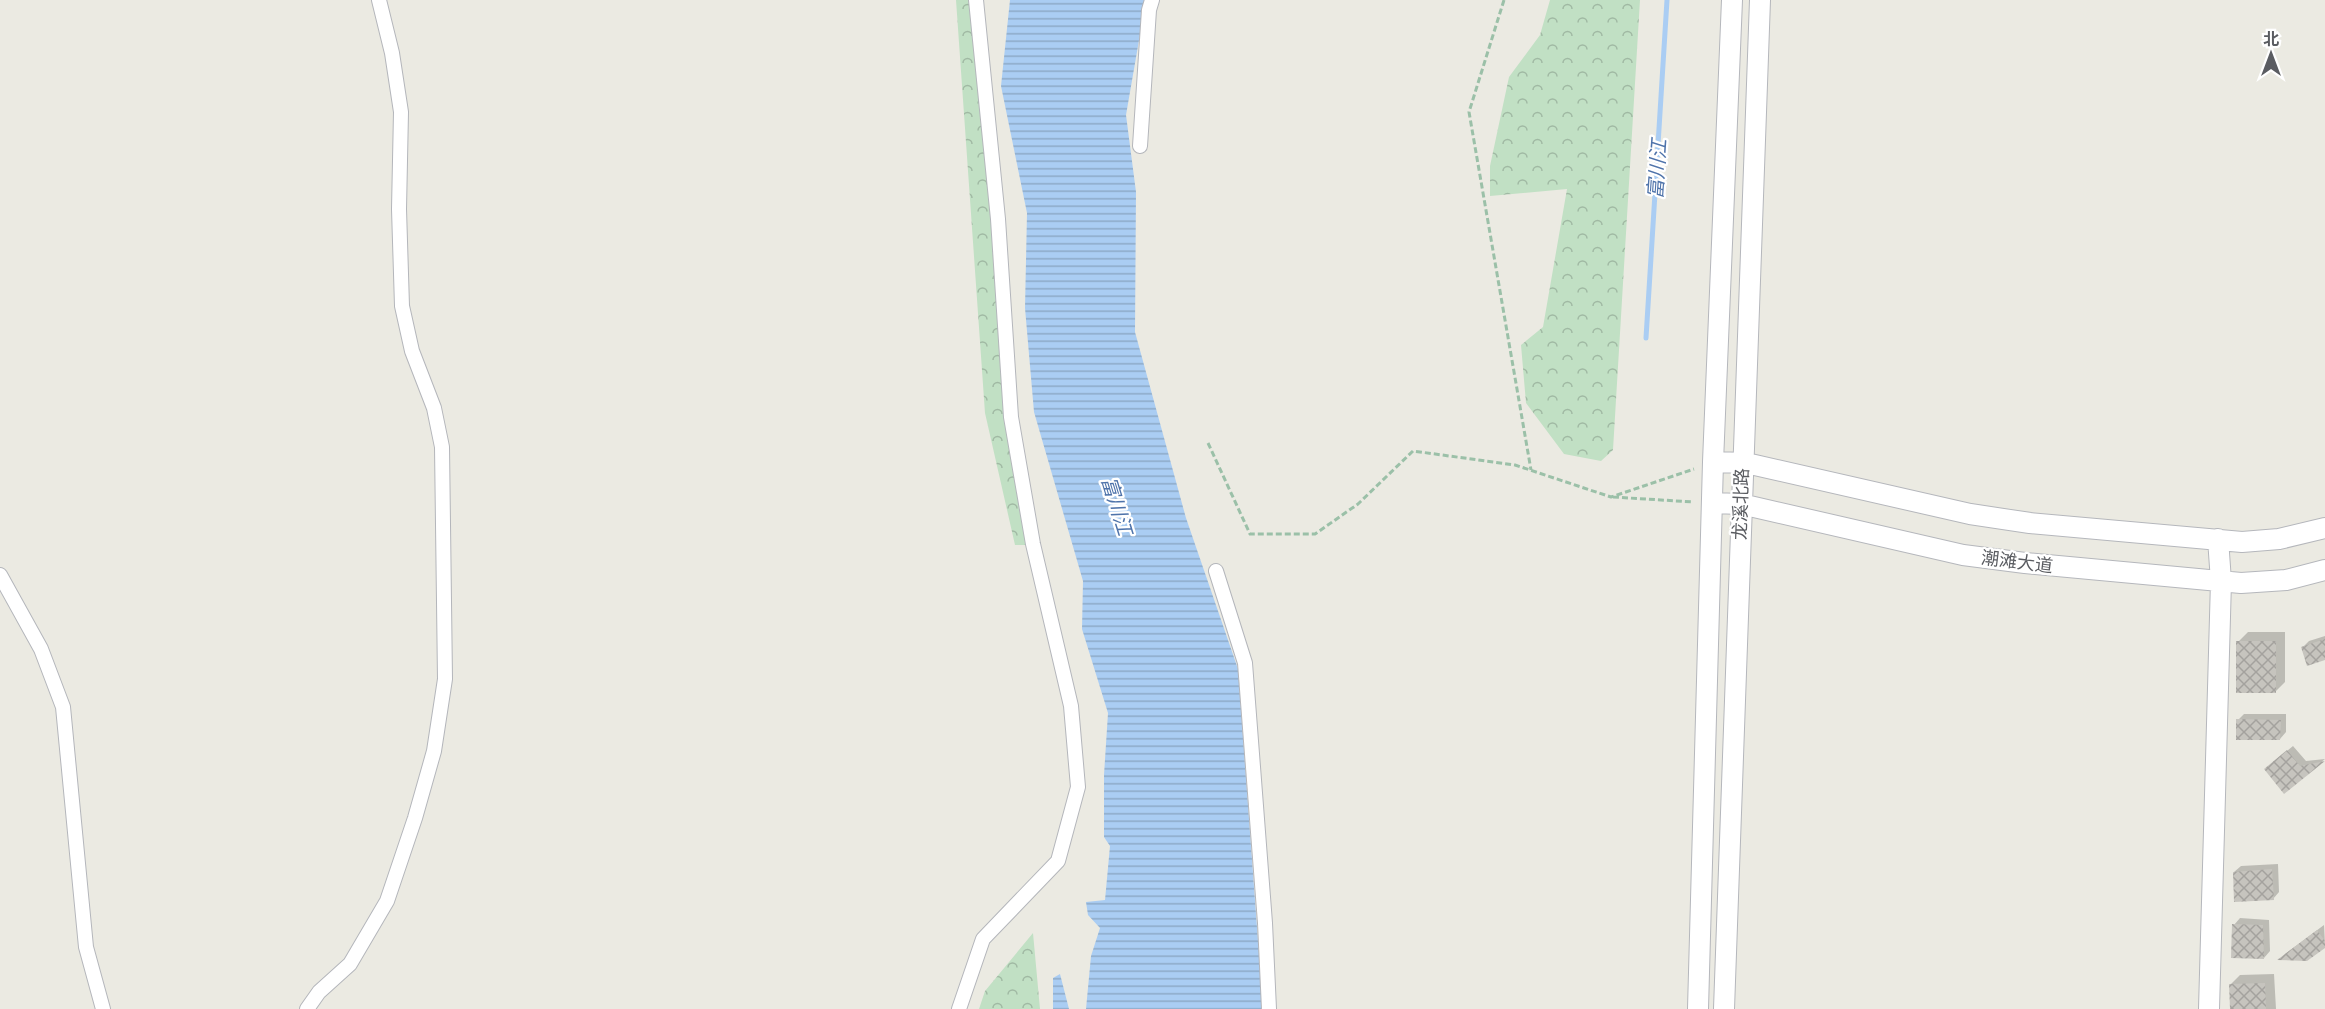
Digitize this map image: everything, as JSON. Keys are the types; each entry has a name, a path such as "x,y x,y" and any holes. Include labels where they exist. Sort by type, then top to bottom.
{"main road":[{"name":"龙溪北路","path":"1698,1009 1713,462 1732,0"},
{"name":"龙溪北路","path":"1725,1009 1742,463 1760,0"},
{"path":"1713,462 1742,463 1970,514 2030,522 2242,542 2279,538 2325,528"},
{"name":"潮滩大道","path":"1712,503 1741,504 1963,555 2025,563 2241,583 2286,579 2325,570"},
{"path":"2209,1009 2221,581 2218,539"}],"street":[{"path":"307,1009 319,992 350,964 387,901 415,818 434,751 445,679 442,447 434,408 412,351 402,306 399,208 400,112 392,53 379,0"},
{"path":"959,1009 983,939 1058,861 1078,787 1071,706 1033,544 1011,417 998,219 976,0"},
{"path":"1140,146 1149,10 1152,0"},
{"path":"1216,572 1245,663 1265,923 1269,1009"},
{"path":"0,575 41,649 63,707 86,947 103,1009"}],"path":[{"path":"1504,0 1469,112 1531,470"},
{"path":"1208,443 1250,534 1315,534 1358,504 1413,451 1515,465 1611,497 1712,503"},
{"path":"1611,497 1713,462"}],"green space":[{"path":"956,0 972,0 1027,545 1015,545 985,413"},
{"path":"1550,0 1640,0 1613,450 1601,461 1564,454 1526,403 1521,345 1543,327 1567,189 1490,196 1490,166 1509,77 1540,35"},
{"path":"1033,933 1040,1009 979,1009 985,991"}],"water":[{"path":"1010,0 1146,0 1126,115 1136,192 1135,332 1186,518 1238,669 1263,1009 1086,1009 1091,956 1100,928 1088,915 1086,902 1105,900 1110,846 1104,837 1104,775 1108,713 1082,629 1083,581 1034,412 1025,308 1027,213 1001,86"},
{"path":"1060,974 1069,1009 1053,1009 1053,978"}],"building":[{"path":"2325,639 2325,660 2307,666 2301,647"},
{"path":"2236,641 2276,641 2276,693 2236,693"},
{"path":"2236,719 2281,720 2280,740 2236,740"},
{"path":"2287,750 2300,766 2325,761 2284,794 2264,769"},
{"path":"2272,869 2274,900 2234,902 2233,872"},
{"path":"2232,924 2263,925 2264,959 2231,958"},
{"path":"2317,930 2325,941 2325,948 2307,961 2277,960"},
{"path":"2265,983 2266,1009 2230,1009 2229,984"}],"waterway":[{"name":"富川江","path":"1646,338 1667,0"}]}
